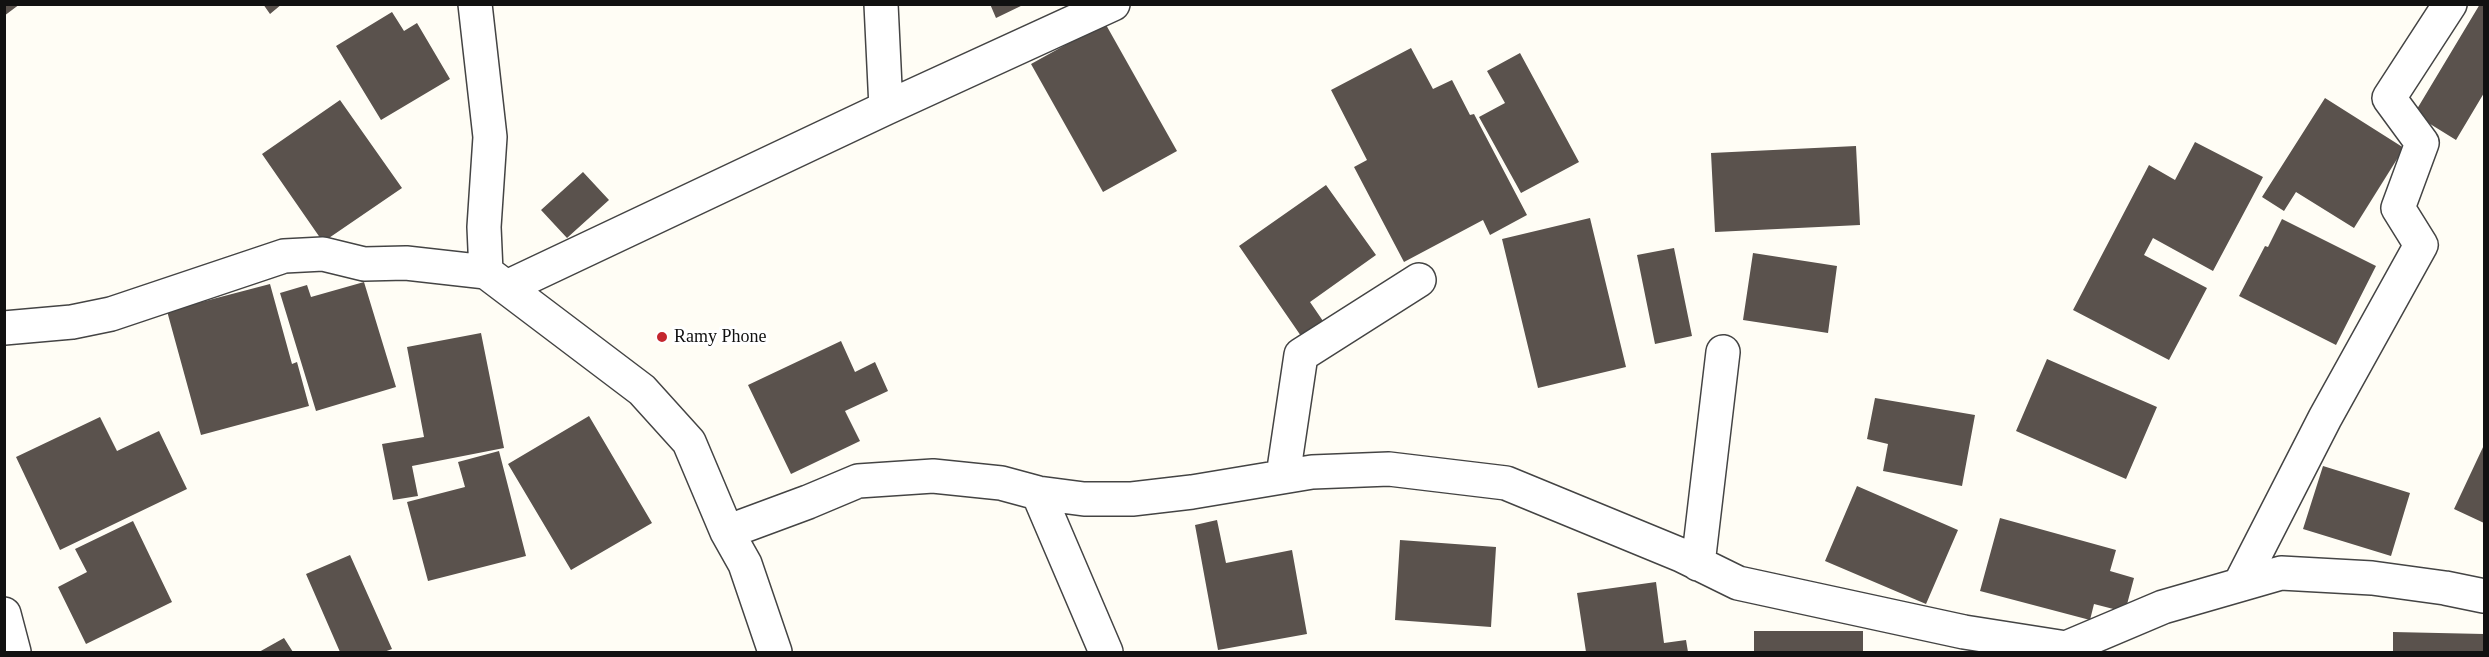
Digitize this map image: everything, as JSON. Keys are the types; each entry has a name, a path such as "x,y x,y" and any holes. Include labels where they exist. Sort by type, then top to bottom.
{"street":[{"path":"475,4 490,137 484,227 496,279"},
{"path":"882,4 886,108"},
{"path":"496,279 886,108 1113,4"},
{"path":"2240,584 2325,418 2421,245 2398,207 2422,143 2389,98 2450,4"},
{"path":"4,328 72,322 111,314 284,256 322,254 364,264 406,263 496,279 642,390 689,442 728,532 745,564 775,652"},
{"path":"1283,476 1301,355 1419,280"},
{"path":"1698,564 1723,351"},
{"path":"728,532 858,481 933,476 1001,483 1038,493 1084,499 1132,499 1192,492 1312,472 1389,469 1506,483 1738,583 1945,628 2066,648 2163,607 2281,573 2372,578 2484,596"},
{"path":"1038,493 1106,652"},
{"path":"4,614 14,652"}],"building":[{"path":"4,4 20,4 4,16"},
{"path":"263,4 282,4 270,14"},
{"path":"990,4 1025,4 996,18"},
{"path":"2480,4 2484,4 2484,93 2456,140 2414,114"},
{"path":"392,12 404,31 417,23 450,79 381,120 336,46"},
{"path":"1105,23 1177,151 1103,192 1031,64"},
{"path":"1411,48 1433,89 1452,80 1470,115 1474,114 1527,215 1490,235 1483,220 1404,262 1354,167 1367,160 1331,90"},
{"path":"1520,53 1579,162 1521,193 1479,117 1505,103 1487,71"},
{"path":"2325,98 2404,148 2354,228 2296,192 2284,211 2262,197"},
{"path":"340,100 402,188 323,242 262,154"},
{"path":"2195,142 2263,177 2213,271 2153,238 2144,255 2207,288 2169,360 2073,310 2149,165 2175,180"},
{"path":"1856,146 1860,225 1715,232 1711,153"},
{"path":"583,172 609,200 567,238 541,210"},
{"path":"1326,185 1376,255 1310,302 1323,321 1301,336 1239,246"},
{"path":"1590,218 1626,367 1538,388 1502,239"},
{"path":"2282,219 2376,266 2336,345 2239,296"},
{"path":"1674,248 1692,336 1655,344 1637,255"},
{"path":"1753,253 1837,266 1828,333 1743,320"},
{"path":"364,282 396,387 316,411 280,293 307,285 311,297"},
{"path":"270,284 292,364 297,362 309,406 201,435 167,311"},
{"path":"481,333 504,448 412,466 418,496 393,500 382,444 424,437 407,347"},
{"path":"841,341 855,372 875,362 888,391 845,411 860,441 791,474 748,385"},
{"path":"2047,359 2157,407 2126,479 2016,431"},
{"path":"1875,398 1975,415 1962,486 1883,471 1888,444 1867,439"},
{"path":"589,416 652,523 571,570 508,464"},
{"path":"100,417 117,451 159,431 187,489 60,550 16,457"},
{"path":"2484,445 2484,523 2454,509"},
{"path":"499,451 526,556 428,581 407,502 465,487 458,462"},
{"path":"2323,466 2410,493 2391,556 2303,529"},
{"path":"1857,486 1958,530 1926,604 1825,561"},
{"path":"2000,518 2116,550 2110,571 2134,578 2125,612 2094,604 2090,620 1980,591"},
{"path":"1217,520 1226,563 1292,550 1307,634 1218,650 1195,525"},
{"path":"133,521 172,602 86,644 58,587 87,572 75,549"},
{"path":"1400,540 1496,547 1491,627 1395,620"},
{"path":"350,555 392,649 384,652 340,652 306,574"},
{"path":"1656,582 1664,643 1686,640 1688,652 1586,652 1577,593"},
{"path":"1754,631 1863,631 1863,652 1754,652"},
{"path":"2393,632 2484,634 2484,652 2393,652"},
{"path":"284,638 293,652 259,652"}],"place":[{"name":"Ramy Phone","path":"662,337"}]}
